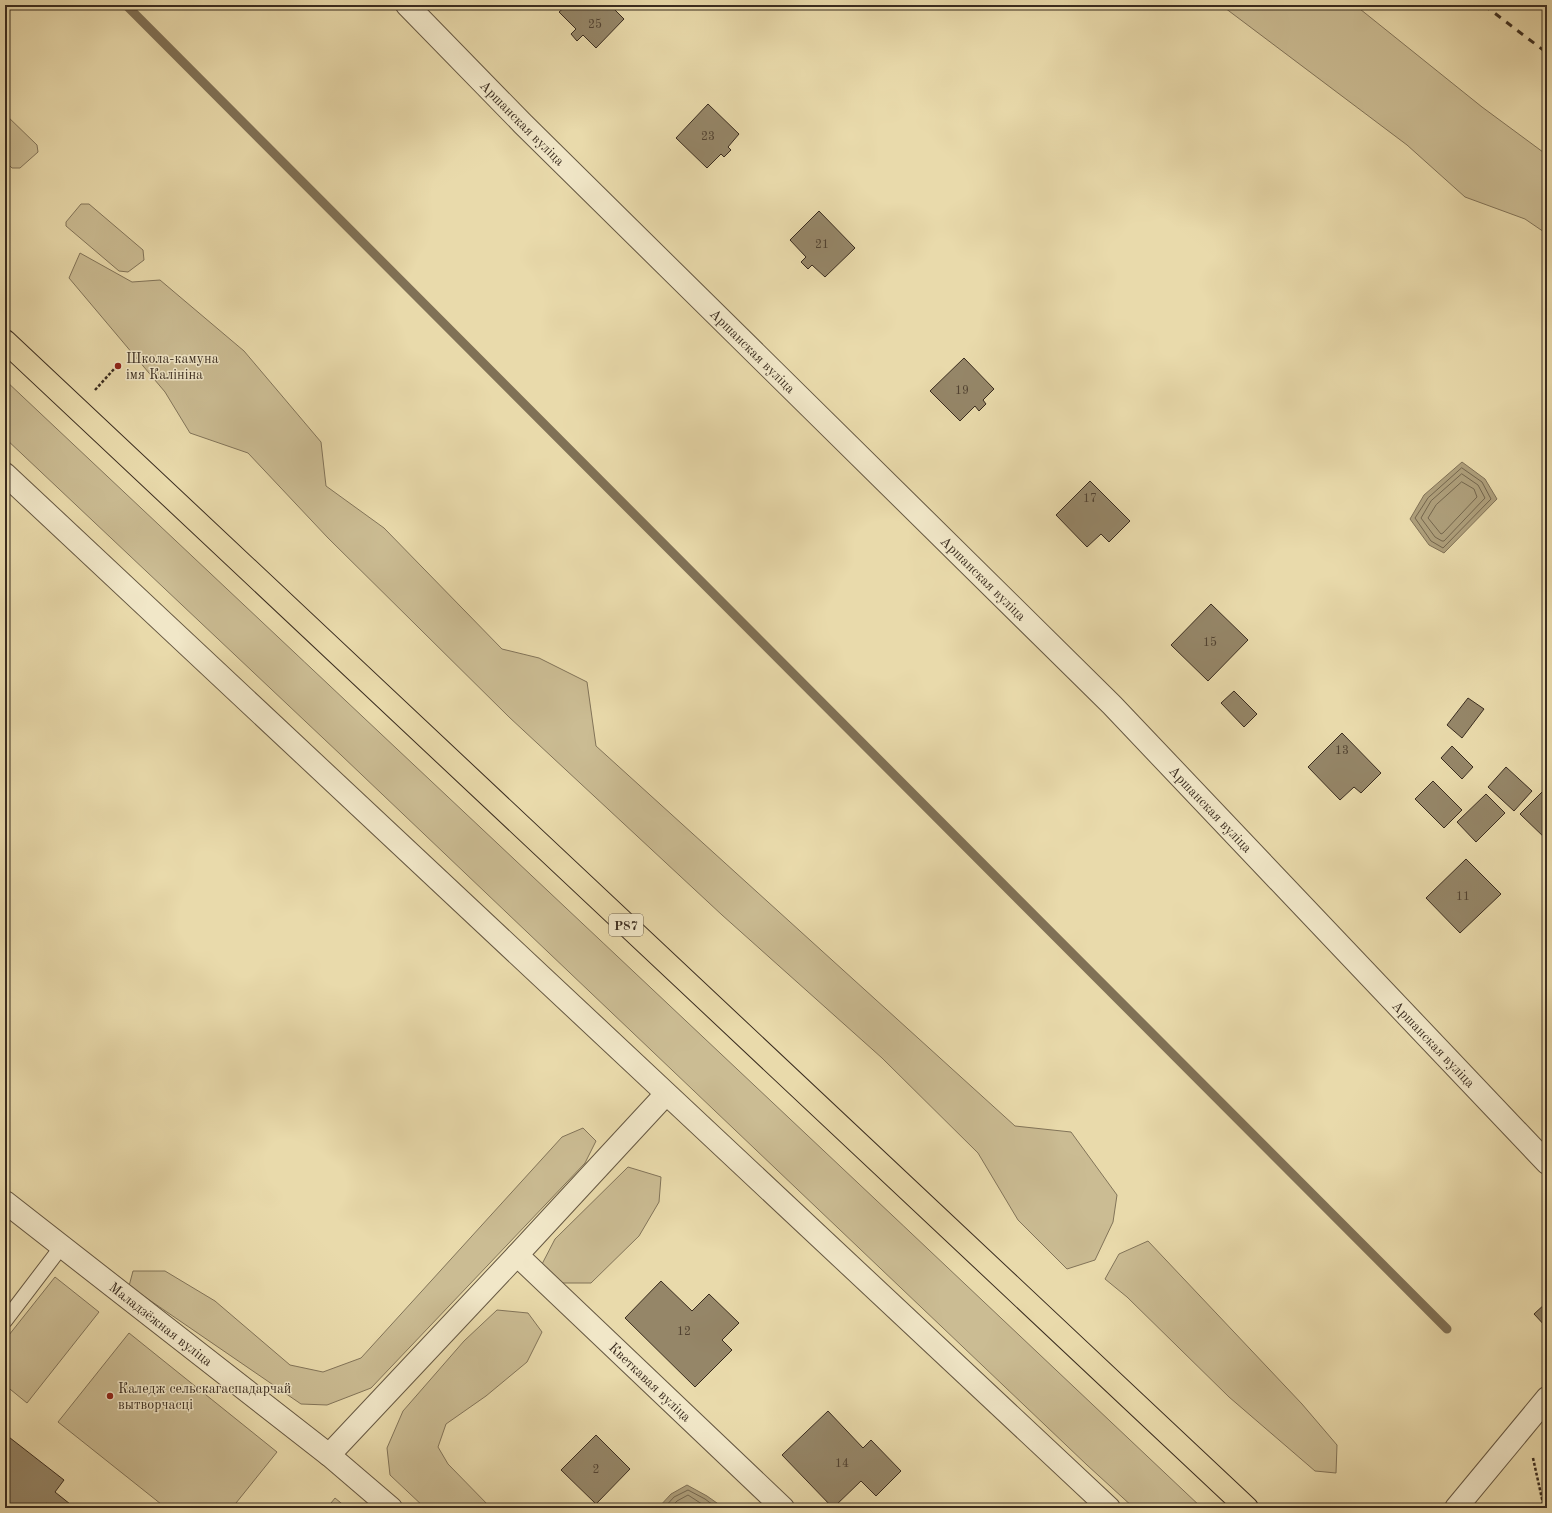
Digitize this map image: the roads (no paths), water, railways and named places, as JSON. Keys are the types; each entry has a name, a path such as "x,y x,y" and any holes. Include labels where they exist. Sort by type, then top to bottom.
{"main road":[{"name":"Р87","path":"5,341 1247,1508"}],"street":[{"name":"Аршанская вуліца","path":"407,5 523,124 1112,705 1547,1163"},
{"path":"5,474 1109,1508"},
{"path":"329,1455 666,1094"},
{"name":"Маладзёжная вуліца","path":"5,1202 329,1455 391,1508"},
{"name":"Кветкавая вуліца","path":"517,1255 783,1508"},
{"path":"1456,1508 1547,1398"}],"lane":[{"path":"5,1321 62,1246"}],"water":[{"path":"1462,462 1485,479 1497,499 1444,553 1429,545 1410,519 1424,495"},
{"path":"687,1485 707,1496 724,1508 658,1508 671,1494"}],"waterway":[{"path":"126,5 1447,1329"}],"railway":[{"path":"1484,5 1547,53"}],"place":[{"name":"Школа-камуна імя Калініна","path":"118,366"},
{"name":"Каледж сельскагаспадарчай вытворчасці","path":"110,1396"}]}
